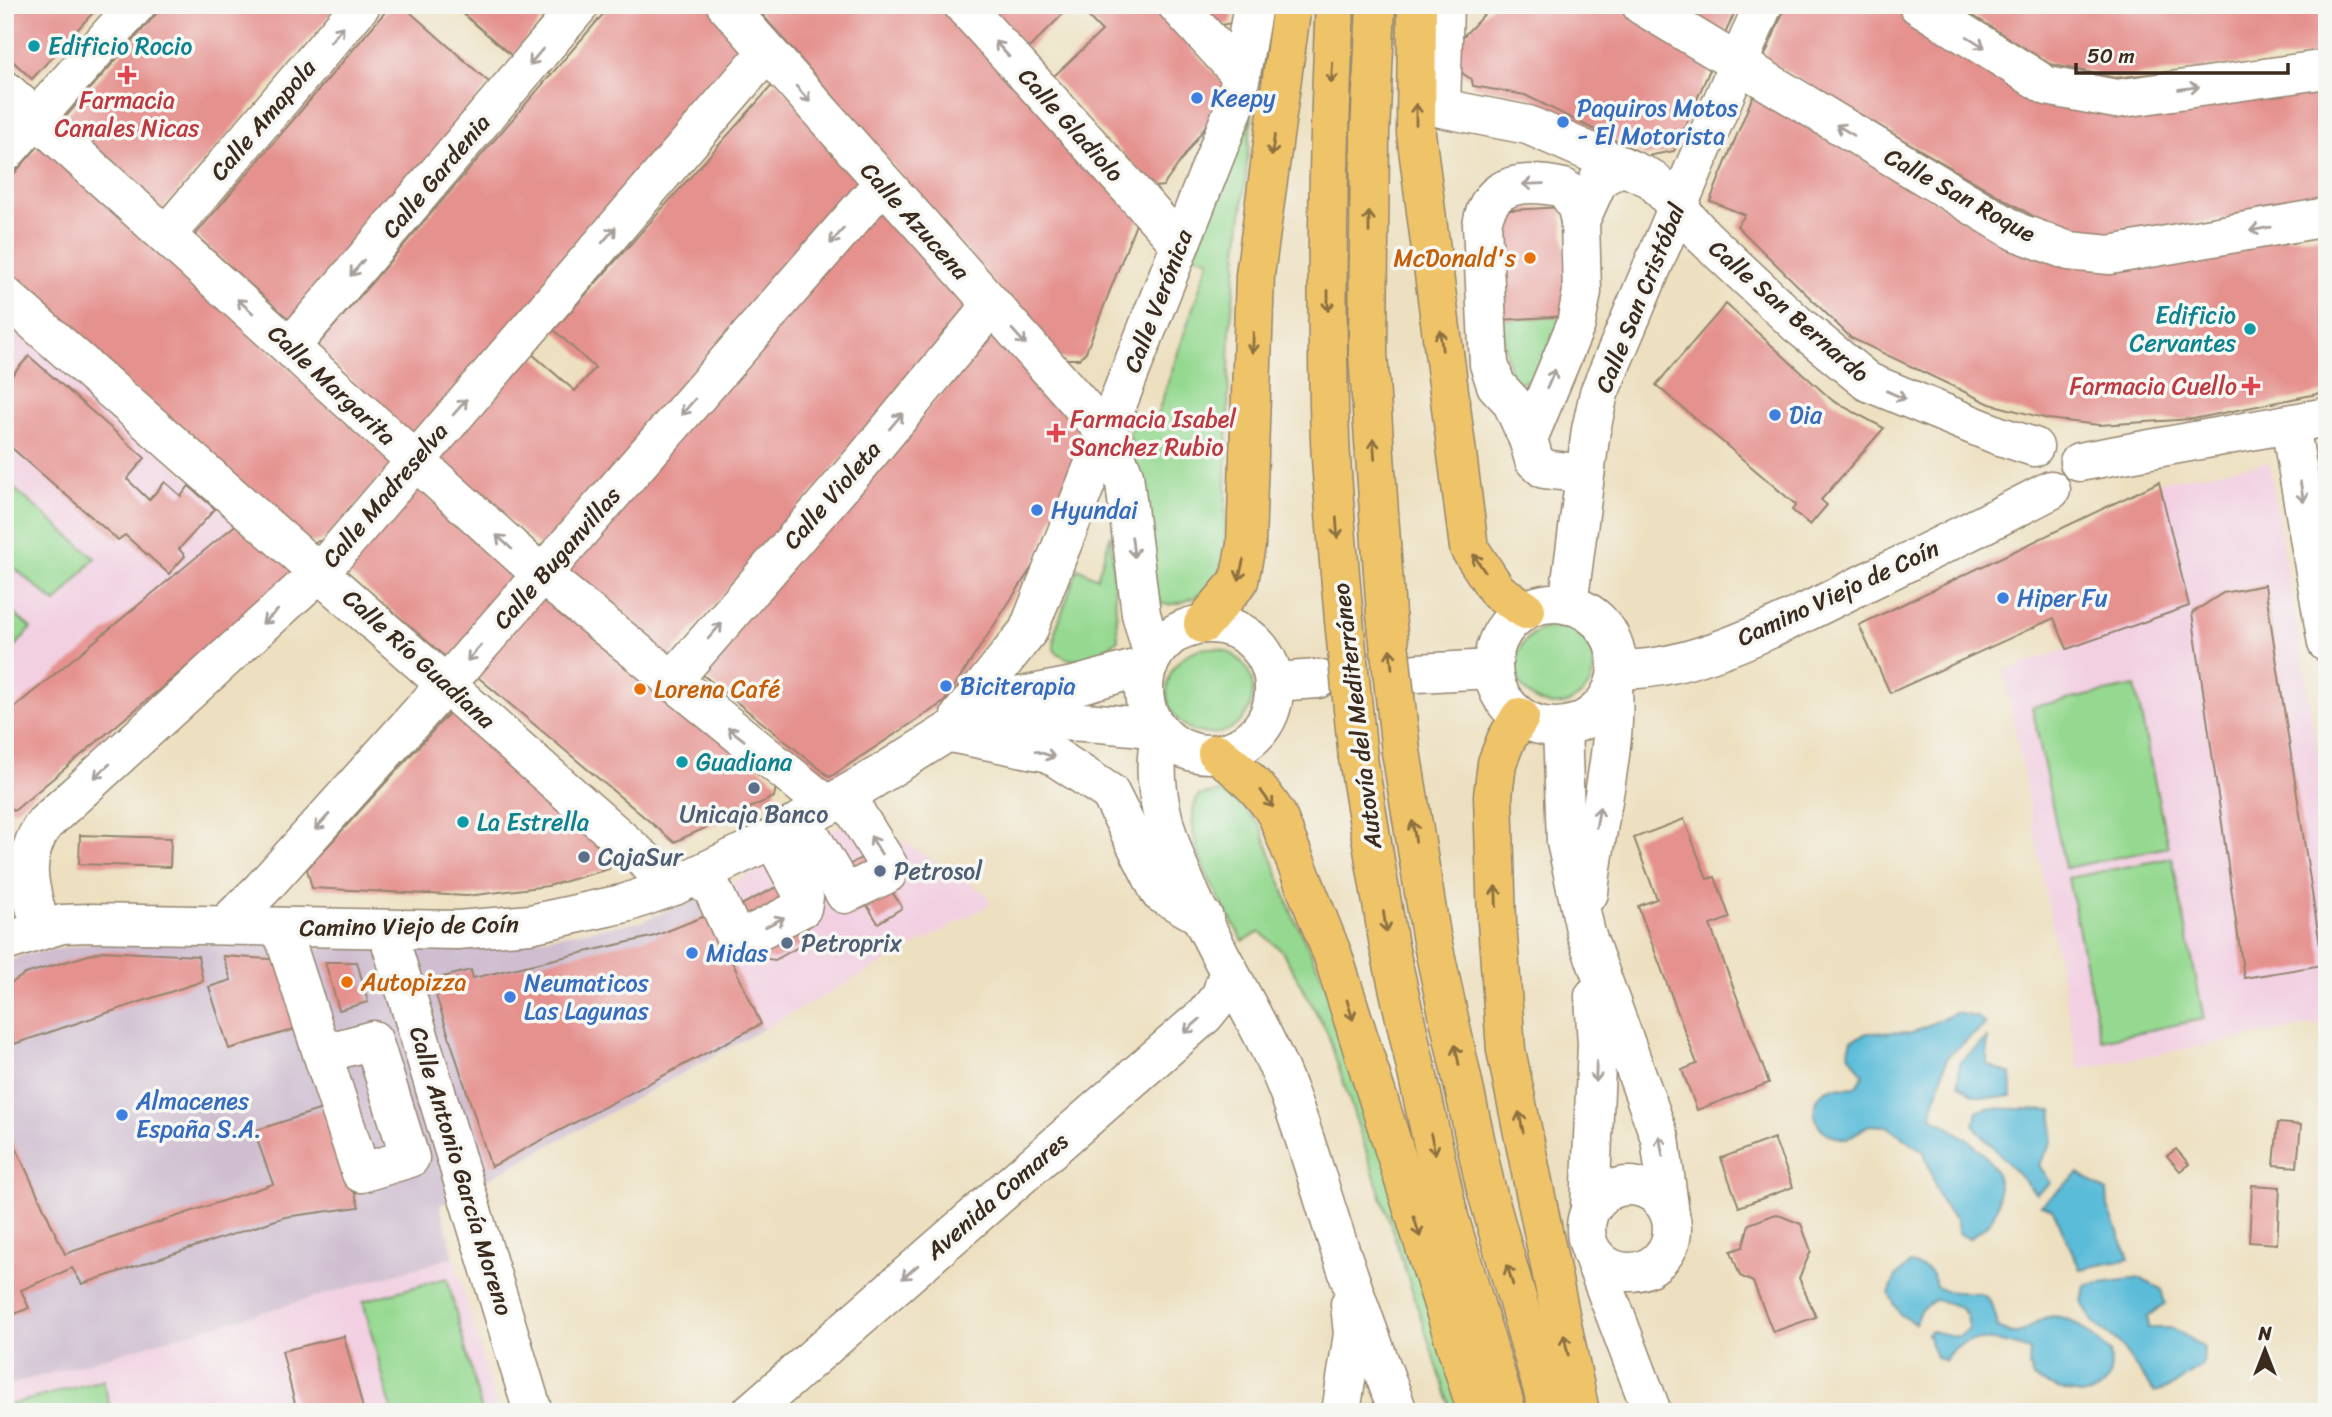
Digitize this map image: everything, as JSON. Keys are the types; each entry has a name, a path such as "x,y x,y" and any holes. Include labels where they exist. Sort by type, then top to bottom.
{"highway":[{"path":"1203,624 1239,580 1246,545 1255,275 1292,5"},
{"name":"Autovía del Mediterráneo","path":"1335,5 1329,136 1330,442 1358,758 1389,946 1449,1217 1507,1412"},
{"name":"Autovía del Mediterráneo","path":"1376,5 1370,134 1368,353 1386,615 1401,751 1431,935 1485,1185 1549,1412"},
{"path":"1443,11 1416,133 1469,548 1498,592 1527,610"},
{"path":"1520,717 1506,740 1497,763 1493,796 1497,922 1506,1050 1580,1412"},
{"path":"1213,754 1266,796 1278,815 1333,956 1477,1412"}],"street":[{"path":"5,153 136,5"},
{"name":"Calle Amapola","path":"166,235 361,5"},
{"name":"Calle Gardenia","path":"291,346 580,5"},
{"name":"Calle Azucena","path":"726,5 882,184 1107,434 1124,475 1141,614 1151,661"},
{"name":"Calle Gladiolo","path":"963,5 1180,244"},
{"path":"1177,5 1241,75"},
{"name":"Calle San Roque","path":"1641,5 2017,232 2069,251 2110,255 2327,217"},
{"name":"Calle San Cristóbal","path":"1568,605 1585,474 1599,393 1763,5"},
{"path":"1918,5 2047,86 2116,99 2327,69"},
{"name":"Calle San Bernardo","path":"1443,11 1441,108 1528,125 1652,179 1677,209 1797,324 1868,382 1985,431 2034,447"},
{"name":"Calle Verónica","path":"947,736 1028,631 1236,103 1251,15"},
{"name":"Calle Madreselva","path":"41,929 27,868 31,843 44,824 321,571 767,52"},
{"name":"Calle Margarita","path":"5,90 542,575 670,682 813,814"},
{"path":"1580,221 1599,179 1622,166"},
{"name":"Calle Buganvillas","path":"225,925 261,890 447,684 882,184"},
{"path":"1528,439 1576,324 1582,292 1580,221 1576,205 1563,188 1544,184 1511,185 1495,196 1485,209 1482,225 1489,364 1496,385 1511,401 1534,460 1544,469 1585,474"},
{"name":"Calle Río Guadiana","path":"5,296 447,684 685,881 712,888 733,933 738,937 746,937 802,908 804,897 780,852 813,814"},
{"name":"Calle Violeta","path":"670,682 862,462 991,306"},
{"path":"2079,462 2327,417"},
{"path":"2290,425 2327,643"},
{"path":"2048,439 2065,440 2077,453 2079,462 2079,471 2068,485 2051,490 2036,484 2028,470 2027,462 2034,447 2048,439"},
{"name":"Camino Viejo de Coín","path":"1615,678 1671,665 1769,629 2051,490"},
{"path":"1591,1251 1601,1263 1615,1270 1629,1273 1643,1270 1655,1264 1668,1248 1673,1227 1660,1138 1588,944 1594,841 1613,729 1615,678 1614,647 1604,628 1588,613 1568,605 1547,604 1527,610 1512,620 1501,634 1494,651 1492,668 1497,687 1506,704 1520,717 1540,726 1562,727 1593,715 1615,678"},
{"path":"1203,624 1223,625 1242,633 1258,646 1269,663 1274,682 1273,702 1260,729 1236,748 1213,754 1191,751 1160,731 1146,705 1144,692 1151,661 1175,635 1203,624"},
{"name":"Calle Verónica","path":"1028,631 1033,666 1056,689"},
{"name":"Camino Viejo de Coín","path":"5,942 62,924 89,923 457,930 530,924 626,903 685,881 813,814 947,736 978,713 1011,698 1056,689 1151,661"},
{"path":"1417,673 1492,668"},
{"path":"1274,682 1318,679"},
{"name":"Camino Viejo de Coín","path":"947,736 1021,720 1094,722 1160,731"},
{"path":"1562,727 1566,842 1588,944 1597,1044 1590,1208 1586,1238 1652,1412"},
{"path":"1160,731 1155,757 1163,819 1180,867 1288,1089 1345,1267 1398,1412"},
{"path":"947,736 1049,753 1110,793 1160,893 1204,918"},
{"path":"1163,819 1181,785 1213,754"},
{"path":"281,927 361,1173 410,1157 373,1040"},
{"name":"Calle Antonio García Moreno","path":"387,930 533,1412"},
{"name":"Avenida Comares","path":"751,1412 1205,1015 1221,995 1229,970"},
{"path":"323,1055 416,1026"},
{"path":"396,1112 439,1098"},
{"path":"1590,1208 1612,1188 1627,1185 1653,1192 1671,1214"},
{"path":"1341,1412 1353,1334 1345,1267"},
{"path":"1613,1314 1643,1270"},
{"path":"1354,1412 1375,1412"}],"shaded area":[{"path":"5,318 239,522 5,715"},
{"path":"2269,462 2327,807 2327,1022 2079,1069 2004,671 2189,606 2159,482"},
{"path":"861,815 986,894 991,904 763,1029 710,914 721,889"},
{"path":"703,896 763,1029 440,1205 454,1257 5,1386 5,964 23,955 104,941 423,950 500,945 640,922"},
{"path":"454,1257 498,1412 5,1412 5,1386"}],"green space":[{"path":"1252,114 1230,330 1225,539 1222,561 1215,580 1203,592 1187,601 1162,604 1153,593 1140,481 1129,433 1135,418 1153,427 1209,260 1194,255"},
{"path":"1569,316 1532,381 1512,382 1500,320"},
{"path":"5,481 95,558 56,603 5,560"},
{"path":"1111,534 1118,640 1087,659 1071,659 1054,650 1055,632 1078,568 1097,578"},
{"path":"5,606 31,628 5,659"},
{"path":"1547,627 1563,627 1577,633 1588,644 1594,658 1594,674 1588,688 1577,699 1563,705 1547,705 1533,699 1522,688 1516,674 1516,658 1522,644 1533,633"},
{"path":"1210,648 1227,651 1241,660 1250,674 1253,691 1250,708 1241,722 1227,731 1210,734 1193,731 1179,722 1170,708 1167,691 1170,674 1179,660 1193,651"},
{"path":"2135,686 2168,847 2065,868 2032,707"},
{"path":"1220,792 1231,795 1260,825 1293,916 1333,999 1473,1412 1452,1412 1327,1032 1282,951 1260,932 1243,941 1205,870 1193,831 1193,813 1198,796"},
{"path":"2172,858 2204,1019 2101,1040 2068,878"},
{"path":"447,1278 482,1412 392,1412 363,1301"},
{"path":"103,1380 111,1412 5,1412 5,1406"}],"water":[{"path":"1955,1013 1977,1017 1986,1024 1947,1057 1931,1116 1979,1150 1995,1172 1999,1185 1997,1207 1992,1218 1969,1239 1959,1233 1955,1218 1941,1202 1924,1152 1887,1126 1869,1125 1847,1139 1833,1136 1818,1124 1815,1112 1817,1100 1825,1091 1834,1087 1854,1087 1860,1082 1863,1074 1848,1052 1852,1040 1867,1033 1913,1032"},
{"path":"1987,1038 1987,1065 2011,1074 2012,1096 1983,1097 1958,1084 1960,1062"},
{"path":"1987,1108 2053,1110 2052,1142 2039,1165 2051,1183 2036,1194 1974,1126 1977,1111"},
{"path":"2079,1173 2107,1192 2108,1207 2129,1259 2080,1269 2053,1209 2041,1205"},
{"path":"1910,1264 1928,1270 1936,1286 1946,1291 1981,1294 1994,1311 1998,1328 2007,1332 2020,1332 2048,1317 2056,1316 2073,1322 2110,1352 2110,1371 2106,1383 2098,1391 2087,1394 2074,1393 2046,1384 2033,1378 2029,1366 2030,1350 1995,1341 1971,1341 1952,1351 1945,1361 1936,1357 1927,1334 1931,1331 1959,1337 1968,1330 1967,1316 1955,1305 1935,1300 1920,1310 1915,1324 1900,1314 1889,1294 1896,1276"},
{"path":"2139,1278 2161,1289 2165,1304 2148,1317 2148,1328 2173,1328 2204,1348 2203,1365 2173,1386 2154,1392 2117,1341 2094,1323 2082,1302 2085,1285"}],"building":[{"name":"Edificio Rocio","path":"5,5 100,5 32,79 5,54"},
{"path":"164,5 338,5 162,210 62,121"},
{"path":"391,5 402,5 490,83 294,324 195,235"},
{"path":"453,5 554,5 512,56"},
{"path":"611,5 708,5 751,56 414,439 316,347"},
{"path":"754,5 945,5 1138,219 1086,352 1079,359 1060,359"},
{"path":"988,5 1072,5 1028,49"},
{"path":"1077,5 1152,5 1230,91 1163,186 1154,187 1053,77 1102,31"},
{"path":"1198,5 1233,5 1231,23 1217,26"},
{"path":"1493,5 1615,5 1712,65 1674,151 1647,156 1525,95 1473,86 1472,80 1447,62 1454,46"},
{"path":"1677,5 1738,5 1725,34"},
{"path":"1786,5 1889,5 2042,102 2327,87 2327,202 2094,240 2043,222 1764,58"},
{"path":"1956,5 2327,5 2327,54 2115,78 2050,64"},
{"path":"776,81 867,182 545,551 438,458 532,354 575,391 595,368 554,330"},
{"path":"1754,93 2006,244 2327,237 2327,392 2193,419 2099,425 2048,419 1990,404 1851,338 1737,226 1745,215 1710,201"},
{"path":"41,143 393,463 325,540 309,543 5,276 5,184"},
{"path":"881,200 973,308 668,658 562,569"},
{"path":"1562,207 1569,316 1500,320 1494,211"},
{"name":"Dia","path":"1726,304 1833,401 1884,428 1821,500 1827,505 1810,525 1792,510 1796,505 1656,385"},
{"path":"995,333 1085,436 1034,564 944,702 830,777 698,671"},
{"path":"29,356 145,458 127,479 149,500 165,482 181,496 189,486 215,509 179,549 185,556 169,574 125,535 118,540 5,442 5,379 7,381"},
{"name":"Hiper Fu","path":"2159,482 2189,606 2067,649 2054,618 1890,693 1859,625"},
{"path":"418,487 522,580 451,662 345,570"},
{"path":"239,522 299,573 14,811 5,803 5,715"},
{"path":"2265,585 2323,965 2244,978 2192,613 2223,593"},
{"path":"544,590 777,782 774,797 674,842 473,673"},
{"name":"La Estrella","path":"451,711 616,855 609,869 548,886 467,896 312,888 307,869"},
{"path":"1684,819 1707,879 1715,877 1730,918 1710,925 1769,1083 1697,1110 1682,1070 1697,1064 1638,906 1657,899 1634,838"},
{"path":"80,835 171,838 170,867 79,864"},
{"path":"869,853 902,908 878,923 844,868"},
{"path":"776,887 788,891 809,930 807,942 775,960 762,958 740,917 743,904"},
{"path":"710,914 761,1024 491,1167 431,980 471,970 473,978 655,936"},
{"path":"102,951 198,956 203,981 5,1047 5,987 25,974"},
{"path":"223,956 284,960 305,1026 229,1049 209,987 231,980"},
{"name":"Autopizza","path":"325,962 357,962 368,1002 339,1010"},
{"path":"328,1107 359,1207 285,1217 82,1284 72,1268 21,1290 29,1308 5,1318 5,1124 65,1254 273,1184 254,1131"},
{"path":"2278,1123 2301,1125 2297,1167 2274,1165"},
{"path":"1774,1138 1793,1187 1739,1207 1721,1158"},
{"path":"2176,1149 2189,1164 2180,1171 2167,1156"},
{"path":"2252,1185 2280,1187 2277,1244 2249,1242"},
{"path":"1776,1214 1801,1224 1811,1251 1799,1278 1816,1317 1773,1332 1753,1282 1740,1276 1731,1251 1743,1247 1749,1224"},
{"path":"344,1336 364,1412 297,1412 282,1351"}],"tunnel":[{"path":"1256,24 1443,27"}],"place":[{"name":"Edificio Rocio","path":"34,46"},
{"name":"Farmacia Canales Nicas","path":"127,75"},
{"name":"Keepy","path":"1197,98"},
{"name":"Paquiros Motos - El Motorista","path":"1563,122"},
{"name":"McDonald's","path":"1530,258"},
{"name":"Edificio Cervantes","path":"2250,329"},
{"name":"Farmacia Cuello","path":"2251,386"},
{"name":"Dia","path":"1775,415"},
{"name":"Farmacia Isabel Sanchez Rubio","path":"1056,433"},
{"name":"Hyundai","path":"1037,510"},
{"name":"Hiper Fu","path":"2003,598"},
{"name":"Biciterapia","path":"946,686"},
{"name":"Lorena Café","path":"640,689"},
{"name":"Guadiana","path":"682,762"},
{"name":"Unicaja Banco","path":"754,788"},
{"name":"La Estrella","path":"463,822"},
{"name":"CajaSur","path":"584,857"},
{"name":"Petrosol","path":"880,871"},
{"name":"Petroprix","path":"787,943"},
{"name":"Midas","path":"692,953"},
{"name":"Autopizza","path":"347,982"},
{"name":"Neumaticos Las Lagunas","path":"510,997"},
{"name":"Almacenes España S.A.","path":"122,1115"}]}
